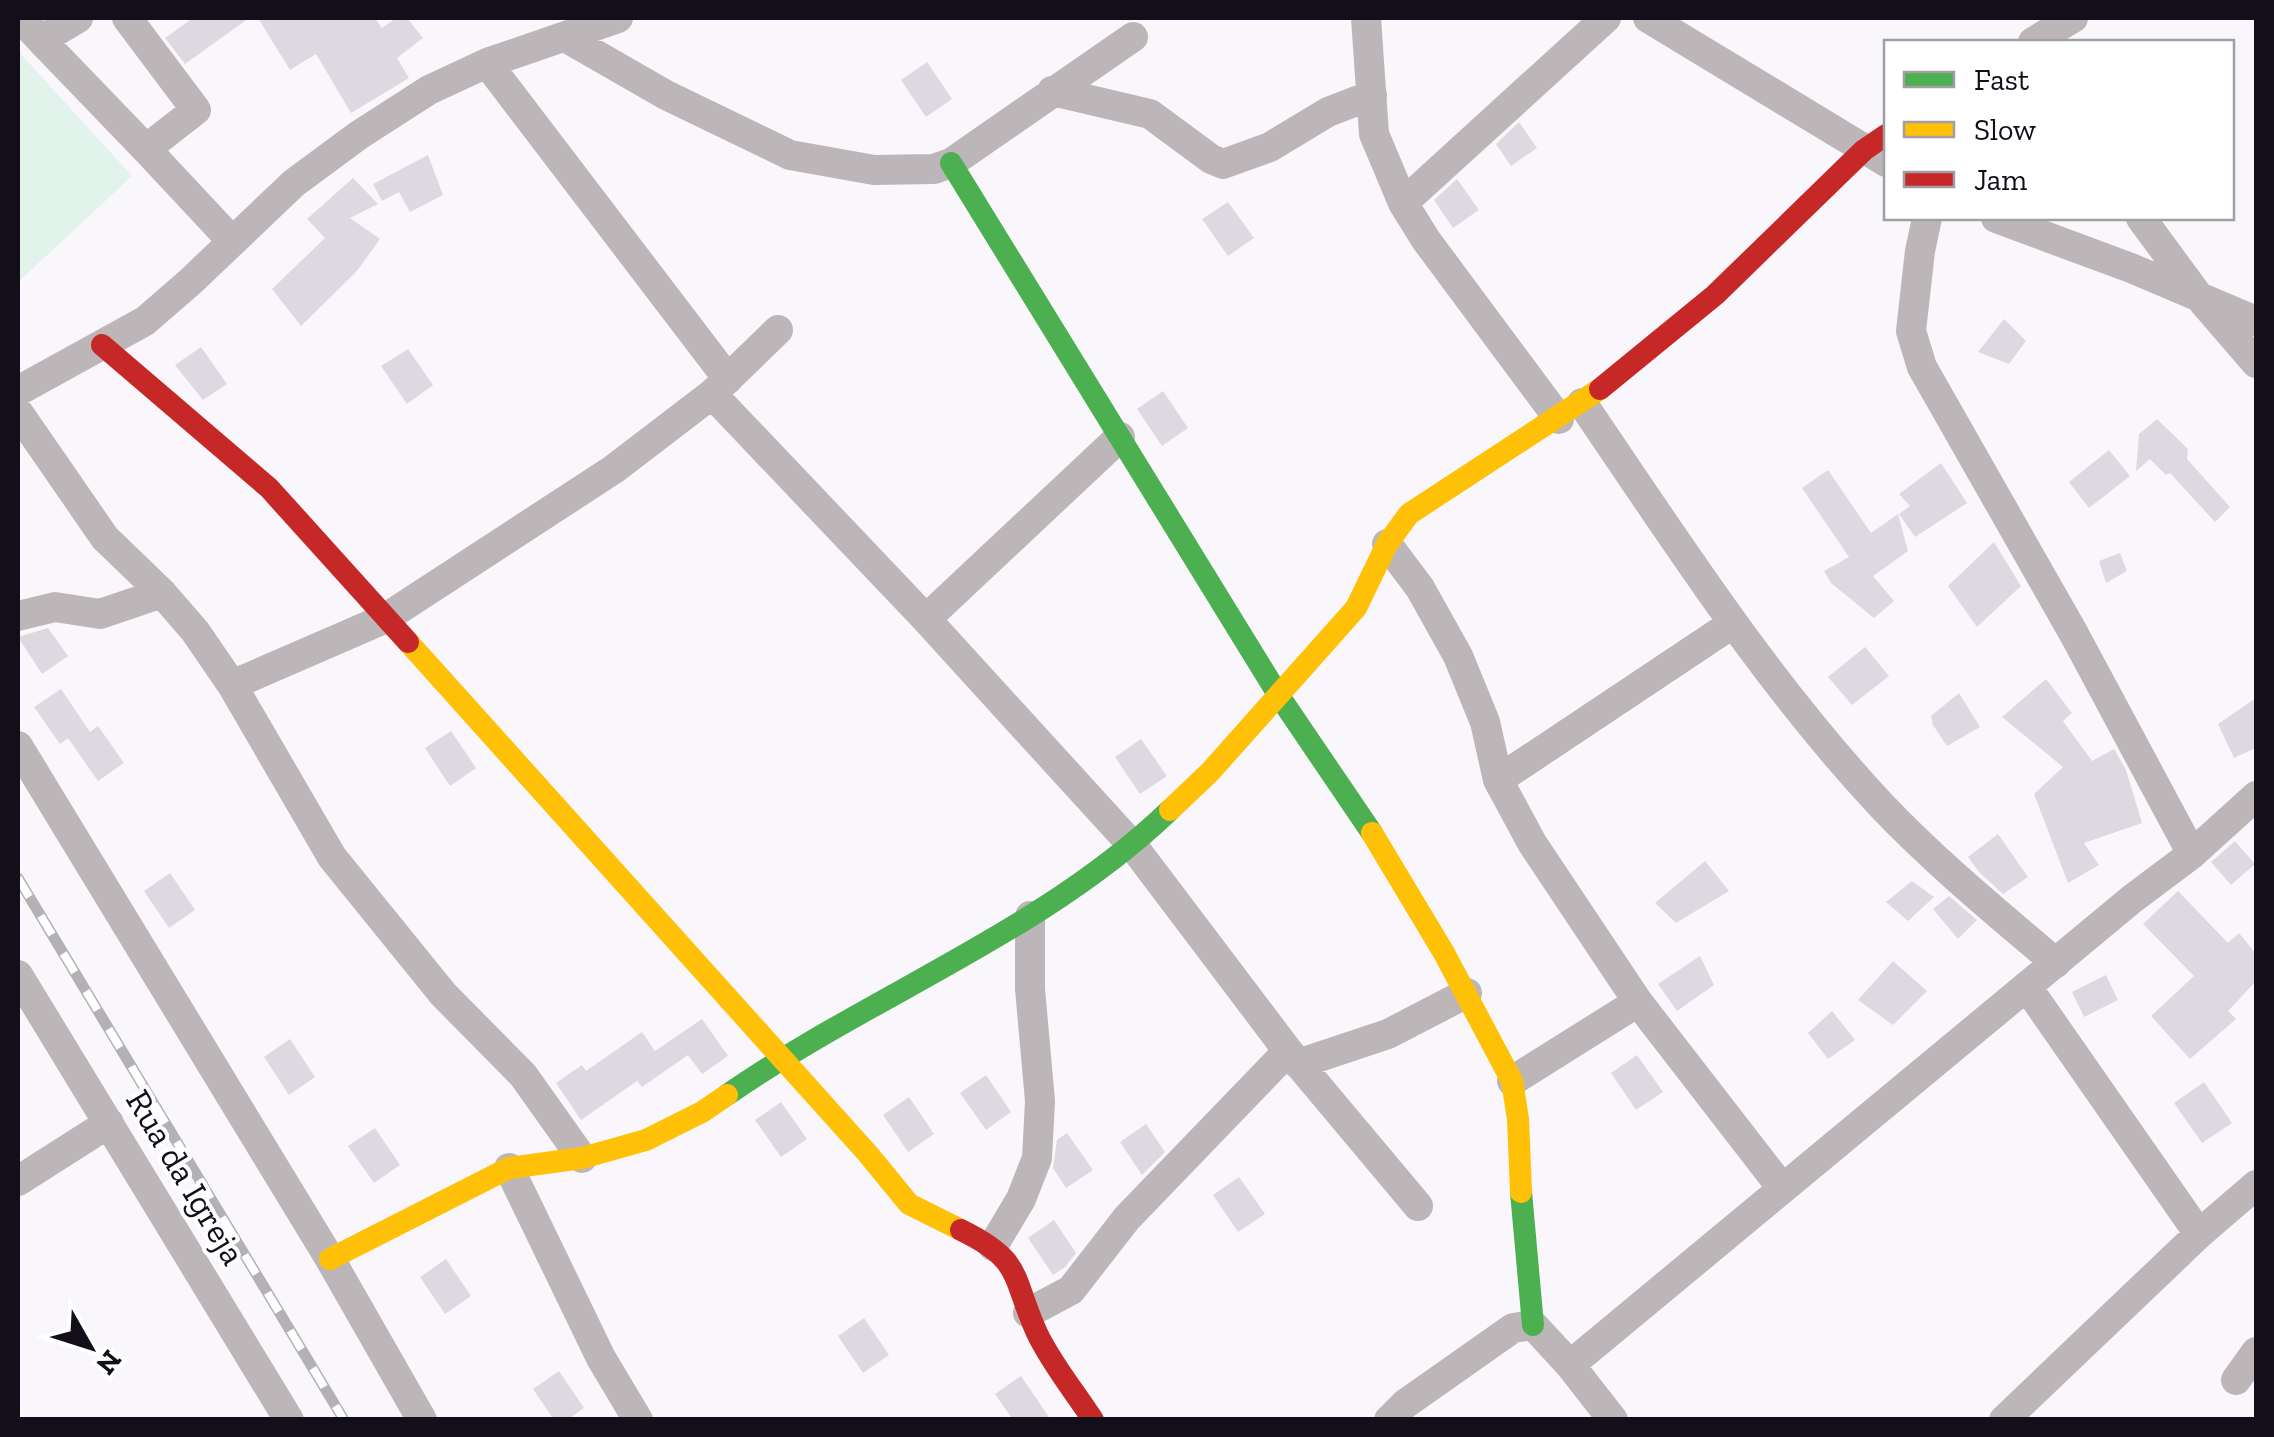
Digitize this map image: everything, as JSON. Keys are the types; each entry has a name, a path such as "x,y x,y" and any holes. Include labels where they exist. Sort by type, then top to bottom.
{"street":[{"path":"20,18 232,241"},
{"path":"41,40 78,18"},
{"path":"127,18 196,110 146,148"},
{"path":"18,391 145,321 294,183 358,135 429,90 486,62 618,18"},
{"path":"1366,18 1374,134 1403,203 1426,240 1571,411 1802,714 1882,806 2056,963"},
{"path":"1403,203 1606,18"},
{"path":"330,1259 509,1168 582,1158 646,1140 702,1112 780,1058 1030,916 1133,846 1210,772 1356,608 1387,544 1409,514 1619,376 1879,149 1648,18"},
{"path":"2036,40 2072,18"},
{"path":"564,37 666,95 790,155 874,170 934,169 951,163 1133,37"},
{"path":"486,62 720,386 1133,846 1293,1058 1418,1206"},
{"path":"1052,91 1150,114 1210,159 1223,164 1270,148 1328,112 1372,95"},
{"path":"951,163 1279,696 1382,848 1466,993 1512,1081 1533,1325 1613,1420"},
{"path":"1927,220 1911,331 1922,367 2074,634 2192,854"},
{"path":"2001,220 2256,321"},
{"path":"2142,220 2199,297 2256,364"},
{"path":"232,685 384,619 614,469 720,386 778,330"},
{"path":"102,345 269,488 909,1204 994,1246 1015,1272 1038,1335 1093,1420"},
{"path":"18,412 105,538 162,592 195,632 232,685 332,857 443,994 522,1075 582,1158"},
{"path":"926,619 1120,437"},
{"path":"1387,544 1420,588 1458,656 1485,722 1498,780 1532,843 1638,1002 1782,1188"},
{"path":"18,616 55,607 100,614 162,592"},
{"path":"1498,780 1732,624"},
{"path":"18,746 330,1259 422,1420"},
{"path":"1570,1365 2192,854 2256,796"},
{"path":"994,1246 1021,1198 1037,1158 1040,1101 1030,990 1030,916"},
{"name":"Rua da Igreja","path":"18,975 289,1420"},
{"path":"2027,987 2199,1234"},
{"path":"1028,1313 1070,1290 1127,1218 1293,1058 1388,1034 1466,993"},
{"path":"1512,1081 1638,1002"},
{"path":"18,1182 109,1123"},
{"path":"509,1168 600,1358 638,1420"},
{"path":"2004,1420 2199,1234 2256,1185"},
{"path":"1388,1420 1495,1338 1513,1328 1533,1325"},
{"path":"2236,1380 2256,1352"}],"shaded area":[{"path":"18,51 132,176 18,282"}],"building":[{"path":"193,18 249,18 185,64 165,38"},
{"path":"258,18 375,18 382,28 396,18 407,18 423,38 397,58 409,78 351,113 316,54 290,70"},
{"path":"927,62 952,99 926,117 901,80"},
{"path":"1519,122 1537,148 1511,166 1496,144"},
{"path":"428,155 443,195 410,212 399,192 382,201 373,184"},
{"path":"353,178 378,204 350,218 380,239 357,271 301,326 272,289 325,238 307,219"},
{"path":"1457,179 1479,210 1453,228 1434,200"},
{"path":"1228,202 1254,238 1228,256 1202,219"},
{"path":"2004,319 2026,341 2009,364 1978,352"},
{"path":"201,347 227,384 203,400 175,365"},
{"path":"408,349 433,385 407,404 381,366"},
{"path":"1163,391 1188,428 1162,446 1137,409"},
{"path":"2157,419 2188,449 2187,459 2230,507 2215,522 2170,473 2166,475 2150,459 2136,471 2139,434"},
{"path":"2109,450 2130,476 2089,508 2069,482"},
{"path":"1941,463 1967,503 1915,537 1899,514 1910,506 1899,494"},
{"path":"1828,470 1871,533 1898,514 1908,551 1873,576 1894,601 1874,618 1831,583 1824,571 1849,557 1802,488"},
{"path":"1994,542 2021,586 1977,627 1948,586"},
{"path":"2120,553 2127,571 2106,583 2099,561"},
{"path":"48,628 68,656 42,674 18,637"},
{"path":"1865,647 1889,676 1852,705 1828,677"},
{"path":"2046,679 2072,713 2063,721 2092,761 2114,749 2126,770 2142,823 2084,843 2099,865 2068,883 2034,794 2063,767 2002,717"},
{"path":"61,689 90,732 98,726 124,763 98,781 68,738 60,744 34,707"},
{"path":"1959,693 1980,727 1947,746 1931,716"},
{"path":"2256,698 2256,748 2234,758 2218,724"},
{"path":"451,731 476,768 450,786 425,748"},
{"path":"1141,739 1167,776 1140,794 1115,757"},
{"path":"1998,834 2028,877 2003,894 1968,857"},
{"path":"2235,841 2255,864 2231,885 2211,862"},
{"path":"1705,861 1729,891 1676,923 1655,903"},
{"path":"170,873 195,910 169,928 144,891"},
{"path":"1912,881 1934,897 1908,921 1886,902"},
{"path":"2178,891 2228,943 2239,933 2256,954 2256,981 2228,1011 2236,1019 2190,1059 2151,1016 2194,976 2143,924"},
{"path":"1949,896 1977,920 1958,939 1933,909"},
{"path":"1700,956 1714,985 1677,1011 1658,984"},
{"path":"1893,961 1927,991 1893,1025 1858,1000"},
{"path":"2106,975 2118,1000 2084,1017 2072,992"},
{"path":"1832,1011 1855,1040 1828,1059 1808,1033"},
{"path":"702,1019 728,1056 702,1074 688,1055 642,1087 637,1081 581,1120 556,1083 582,1065 586,1071 642,1032 655,1051"},
{"path":"290,1039 315,1077 289,1095 264,1057"},
{"path":"1637,1055 1663,1092 1636,1110 1611,1073"},
{"path":"986,1075 1011,1112 986,1130 960,1093"},
{"path":"2204,1082 2232,1123 2202,1143 2174,1103"},
{"path":"909,1097 934,1134 908,1152 883,1115"},
{"path":"781,1102 807,1139 781,1157 755,1120"},
{"path":"1146,1124 1165,1152 1142,1175 1120,1142"},
{"path":"375,1128 400,1165 374,1183 348,1146"},
{"path":"1067,1133 1093,1170 1066,1188 1053,1168 1057,1140"},
{"path":"1239,1177 1265,1214 1238,1232 1213,1195"},
{"path":"1054,1220 1076,1253 1053,1275 1028,1238"},
{"path":"446,1259 471,1296 445,1314 420,1277"},
{"path":"864,1318 889,1355 863,1373 838,1336"},
{"path":"559,1371 584,1408 567,1420 554,1420 533,1389"},
{"path":"1021,1376 1051,1420 1013,1420 995,1394"}],"railway":[{"path":"18,878 344,1420"}],"traffic: fast":[{"path":"951,163 1279,696 1372,833"},
{"path":"727,1095 1067,892 1170,810"},
{"path":"1521,1192 1533,1325"}],"traffic: slow":[{"path":"1170,810 1210,772 1356,608 1387,544 1409,514 1600,389"},
{"path":"408,642 909,1204 961,1230"},
{"path":"1372,833 1444,953 1512,1081 1521,1192"},
{"path":"330,1259 509,1168 582,1158 646,1140 727,1095"}],"traffic: jam":[{"path":"1600,389 1715,295 1864,150 1884,136"},
{"path":"102,345 269,488 408,642"},
{"path":"961,1230 1006,1261 1043,1344 1093,1420"}]}
